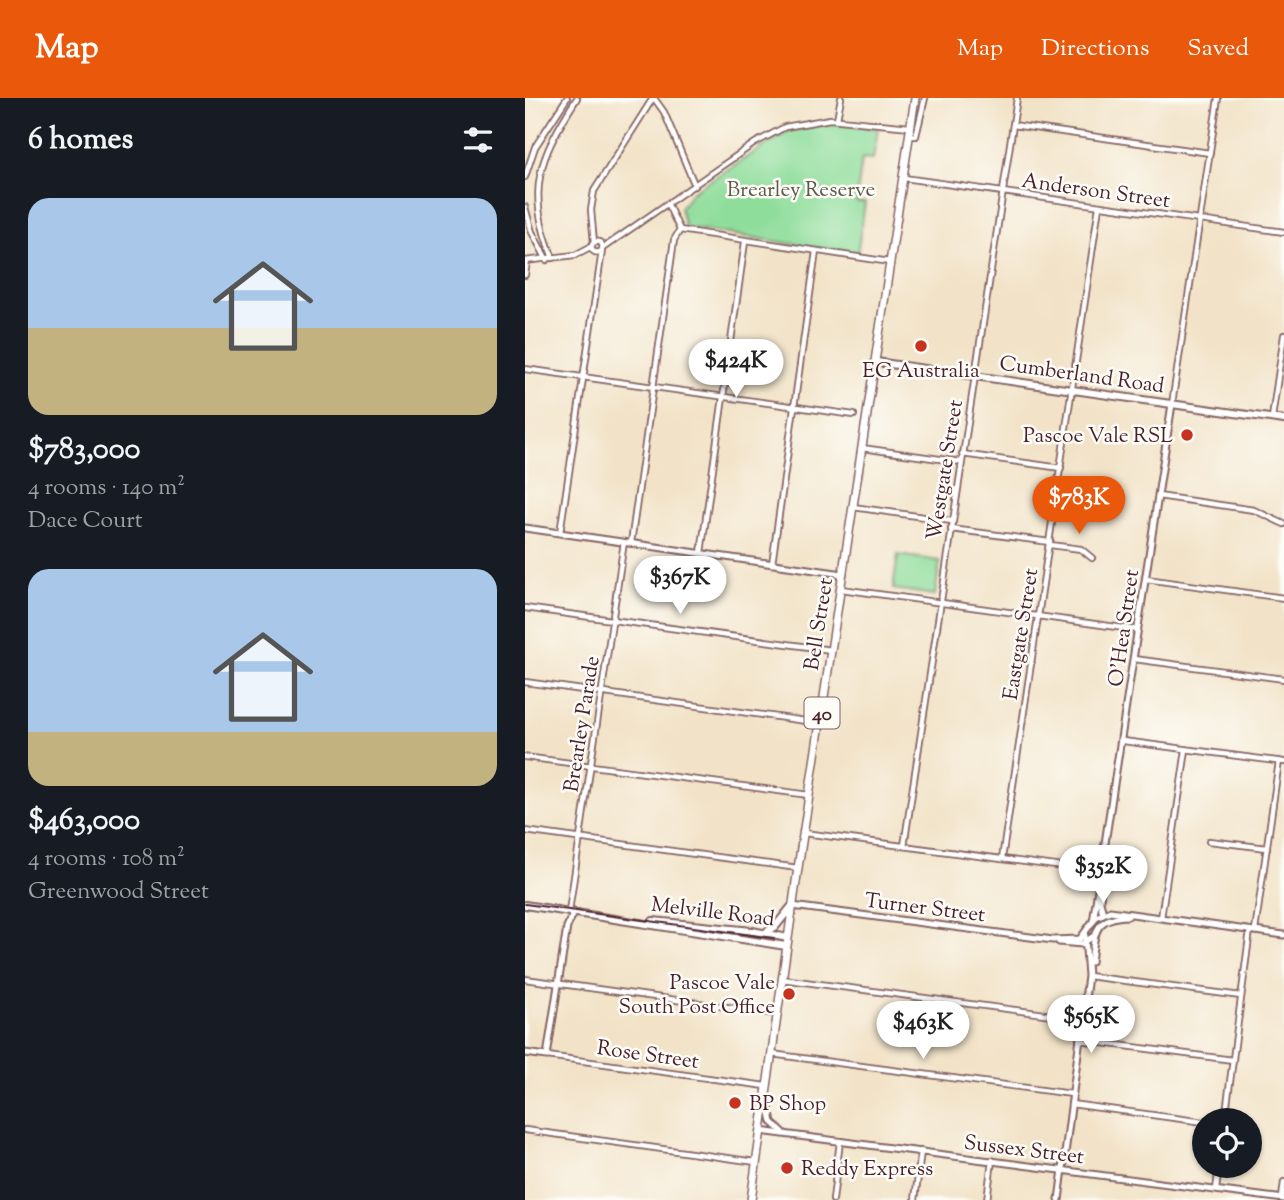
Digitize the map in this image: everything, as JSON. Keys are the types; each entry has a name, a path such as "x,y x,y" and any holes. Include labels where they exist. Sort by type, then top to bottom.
{"highway":[{"name":"Bell Street","path":"751,1200 792,906 915,98"}],"main road":[{"name":"Cumberland Road","path":"876,362 1284,420"},
{"name":"Melville Road","path":"525,905 633,920 761,932 787,942"},
{"path":"761,932 775,927 792,906"},
{"name":"Melville Road","path":"633,920 687,932 787,942"}],"street":[{"path":"525,177 535,147 567,98"},
{"path":"531,185 540,157 577,98"},
{"path":"560,533 598,265 598,247 591,210 597,185 654,98 664,112 695,186"},
{"path":"838,119 841,98"},
{"name":"Bell Street","path":"911,132 918,134 925,98"},
{"name":"Westgate Street","path":"904,846 1017,98"},
{"name":"O'Hea Street","path":"1096,924 1219,98"},
{"path":"525,275 526,261 547,260 584,252 611,241 773,132 806,122 838,119 911,132"},
{"path":"1013,125 1210,153"},
{"name":"Anderson Street","path":"903,178 1284,232"},
{"path":"531,202 538,233 553,258"},
{"path":"668,205 680,230 745,242 891,262"},
{"name":"Eastgate Street","path":"1002,859 1099,206"},
{"path":"525,207 532,232 547,260"},
{"name":"Brearley Parade","path":"547,1056 674,240 680,230"},
{"path":"701,553 745,242"},
{"path":"772,564 816,251"},
{"path":"1272,418 1284,335"},
{"path":"525,369 854,415"},
{"path":"862,448 961,462"},
{"path":"962,454 1061,468"},
{"path":"1058,489 1100,496"},
{"path":"1158,496 1254,510 1284,524"},
{"path":"853,507 952,521"},
{"path":"525,528 843,574"},
{"path":"951,529 1081,549 1092,558"},
{"path":"1146,579 1284,598"},
{"path":"841,589 1139,630"},
{"path":"525,608 832,650"},
{"path":"1134,659 1284,679"},
{"path":"525,682 820,723"},
{"path":"1123,741 1282,762 1241,996 1227,1108"},
{"path":"1161,919 1187,750"},
{"path":"525,757 810,796"},
{"path":"525,831 798,868"},
{"path":"804,833 1102,872"},
{"path":"1209,841 1267,848"},
{"name":"O'Hea Street","path":"1096,924 1102,912 1102,872"},
{"name":"Turner Street","path":"792,906 1053,940 1077,940 1086,933"},
{"path":"1102,912 1115,911 1284,935"},
{"path":"1088,976 1086,933 1110,916 1135,915"},
{"path":"1059,1200 1096,924"},
{"path":"1085,943 1095,935"},
{"name":"Turner Street","path":"1053,940 1066,944 1085,943"},
{"path":"1088,976 1241,996"},
{"path":"525,979 777,1014"},
{"path":"782,979 1082,1019"},
{"path":"1079,1040 1233,1060"},
{"name":"Rose Street","path":"525,1053 766,1086"},
{"path":"771,1054 1072,1094"},
{"path":"766,1086 772,1122 789,1135"},
{"path":"1071,1104 1192,1120"},
{"path":"525,1130 756,1162"},
{"name":"Sussex Street","path":"760,1131 1283,1198"},
{"path":"833,1200 840,1140"},
{"path":"915,1200 921,1151"},
{"path":"987,1200 992,1160"},
{"path":"1216,1190 1218,1178"},
{"path":"1283,1198 1284,1182"}],"green space":[{"name":"Brearley Reserve","path":"833,123 878,129 873,159 862,158 856,202 865,203 857,254 685,227 680,208 693,191 789,131"},
{"path":"898,555 940,561 935,595 893,589"}],"tram line":[{"path":"525,904 774,938"}],"place":[{"name":"EG Australia","path":"921,346"},
{"name":"Pascoe Vale RSL","path":"1187,435"},
{"name":"Pascoe Vale South Post Office","path":"789,994"},
{"name":"BP Shop","path":"735,1103"},
{"name":"Reddy Express","path":"787,1168"}]}
